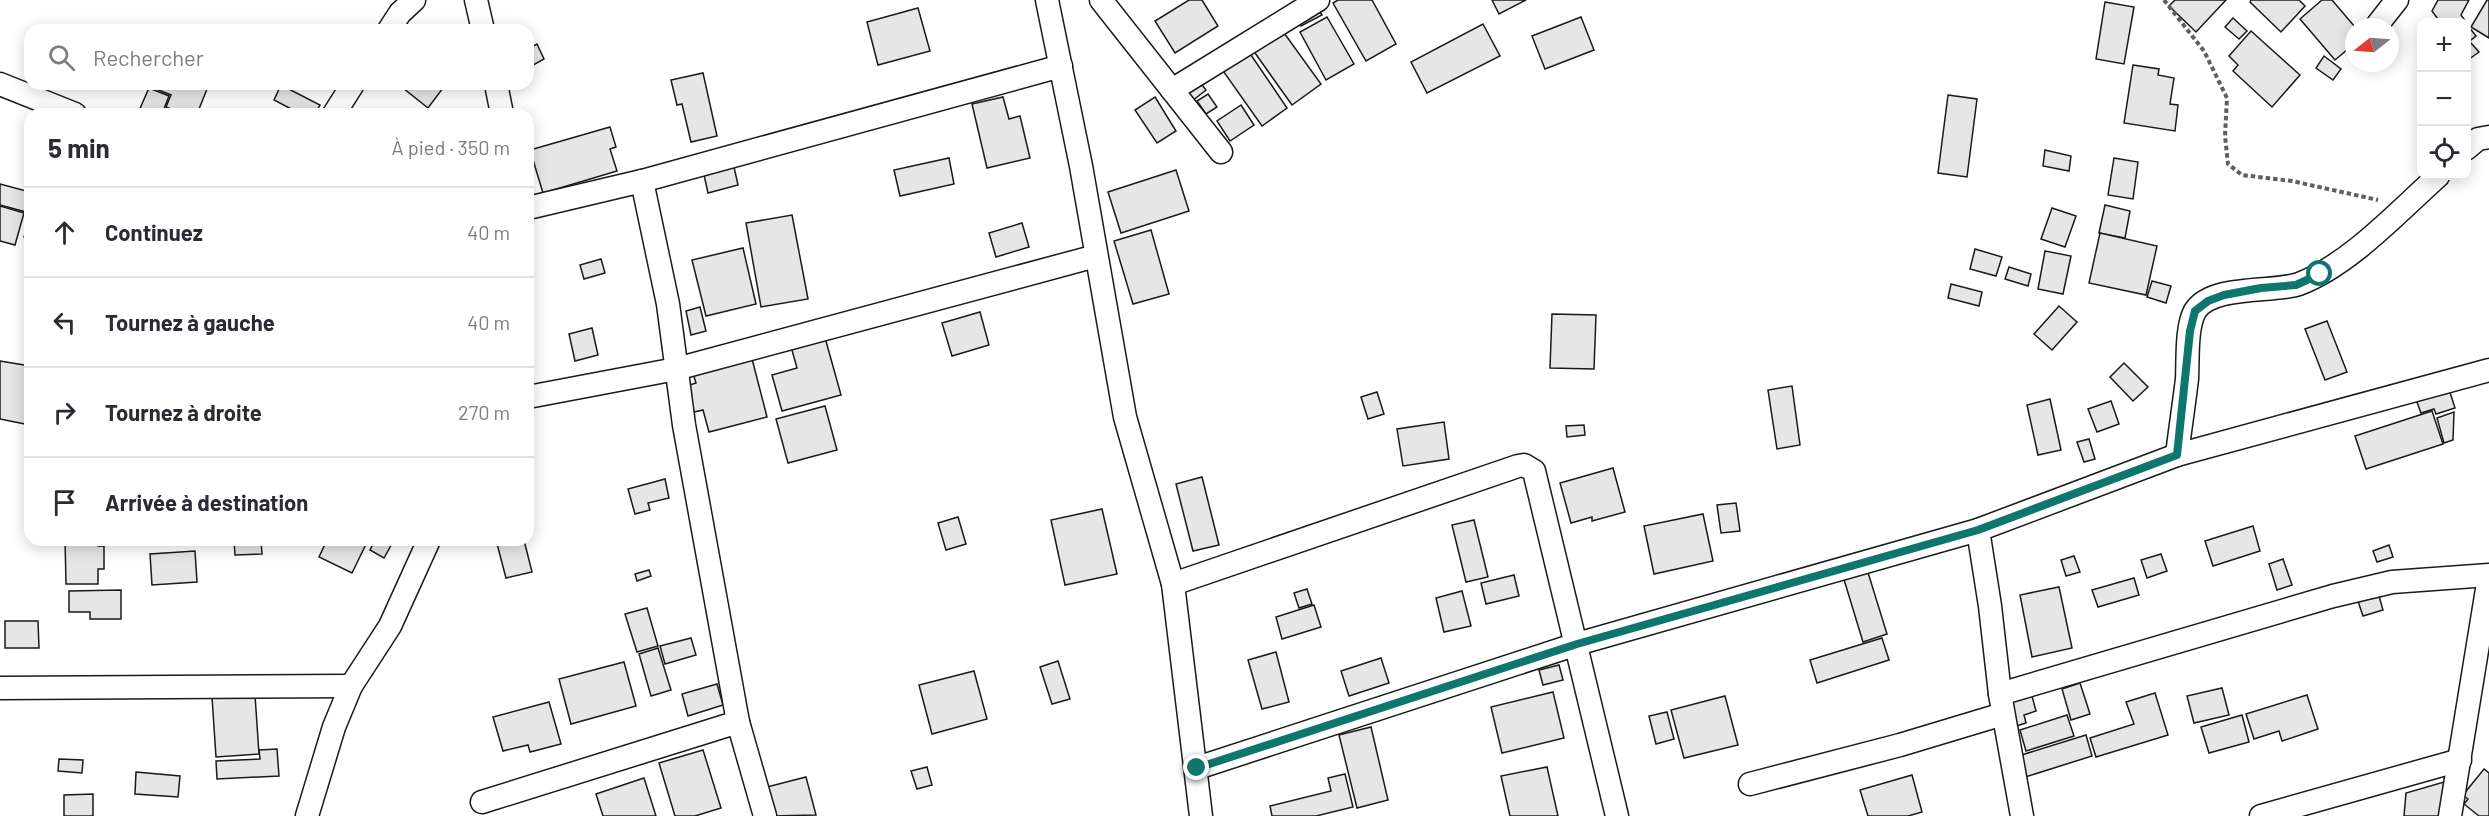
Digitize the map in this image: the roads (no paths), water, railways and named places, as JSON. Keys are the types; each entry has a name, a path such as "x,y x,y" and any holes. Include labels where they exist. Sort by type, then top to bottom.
{"street":[{"path":"393,24 400,13 414,0"},
{"path":"476,0 482,24"},
{"path":"1047,0 1082,166 1125,417 1173,584 1201,816"},
{"path":"1101,0 1221,152"},
{"path":"1172,90 1318,0"},
{"path":"2383,18 2397,0"},
{"path":"534,207 642,181 1061,66"},
{"path":"0,84 60,108"},
{"path":"338,108 349,90"},
{"path":"497,90 501,108"},
{"path":"2471,145 2478,139 2489,136"},
{"path":"2177,455 2190,331 2195,311 2208,301 2224,295 2261,288 2296,285 2320,274 2370,238 2434,180"},
{"path":"642,181 668,304 684,425 738,722 765,816"},
{"path":"534,397 676,369 1096,256"},
{"path":"1197,768 1577,644 1978,530 2177,455 2489,370"},
{"path":"1173,584 1524,465 1534,471 1617,816"},
{"path":"1978,530 1990,606 2001,704 2022,816"},
{"path":"308,816 334,727 351,686 390,626 426,546"},
{"path":"1750,784 1900,745 2001,704 2333,596 2382,584 2489,576 2450,816"},
{"path":"0,688 351,686"},
{"path":"482,802 738,722"},
{"path":"2261,816 2460,760"}]}
